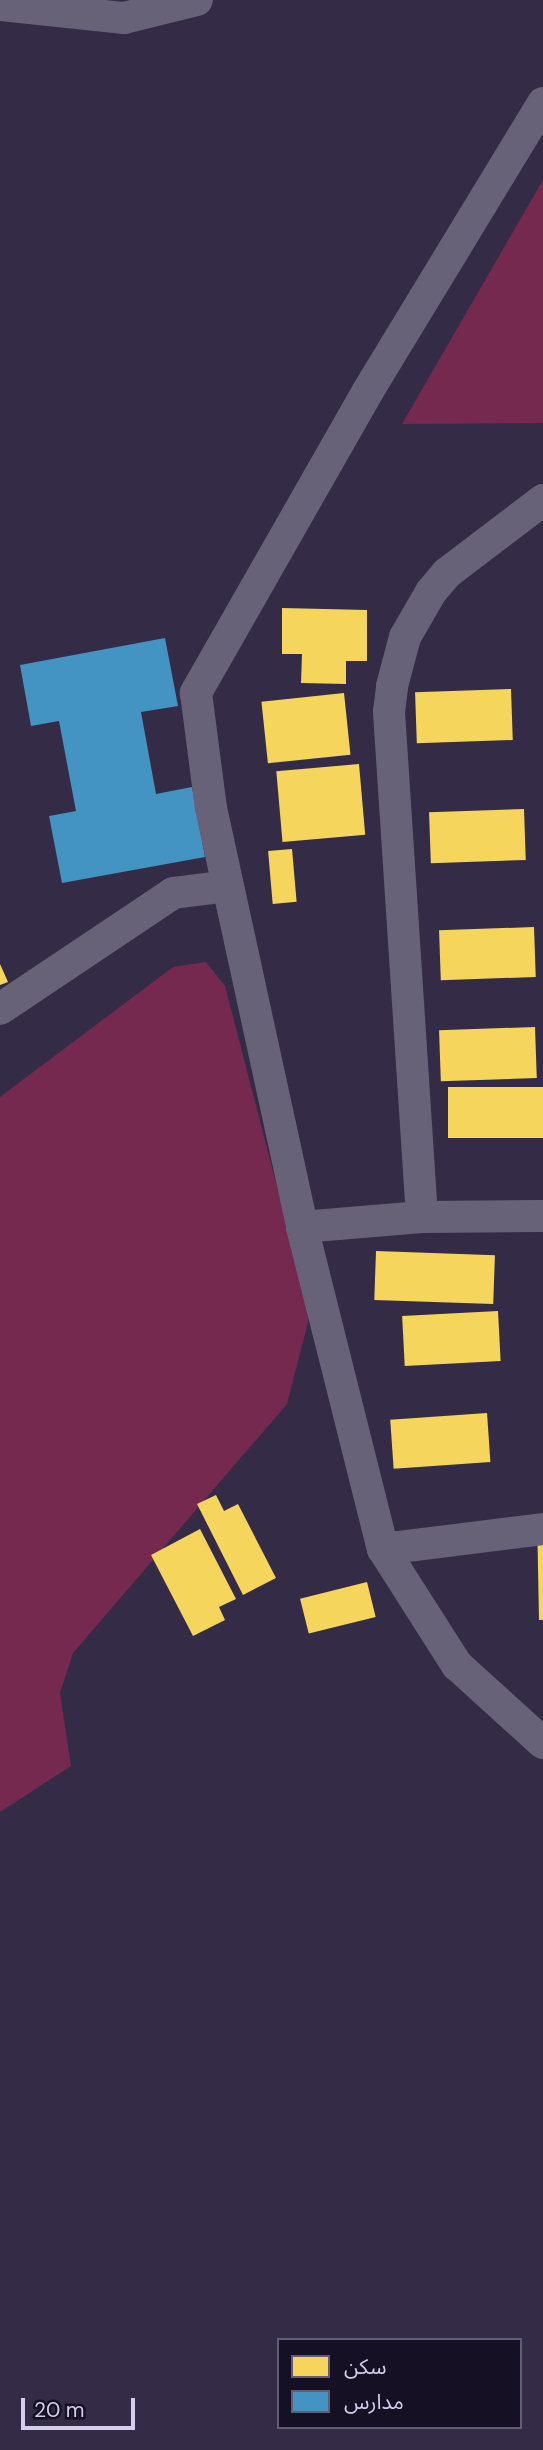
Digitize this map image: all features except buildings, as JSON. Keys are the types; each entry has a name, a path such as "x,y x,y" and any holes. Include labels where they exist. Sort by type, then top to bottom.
{"street":[{"path":"0,5 124,18 197,0"},
{"path":"543,103 354,414 197,693 211,808 302,1227 383,1549 457,1665 543,1743"},
{"path":"422,1217 389,712 392,687 405,637 431,592 447,573 543,500"},
{"path":"0,1009 173,893 228,886"},
{"path":"302,1227 422,1217 543,1216"},
{"path":"383,1549 543,1529"}],"shaded area":[{"path":"543,180 543,423 402,424"},
{"path":"206,962 225,986 310,1314 287,1404 73,1653 60,1693 71,1766 0,1812 0,1097 173,967"}]}
